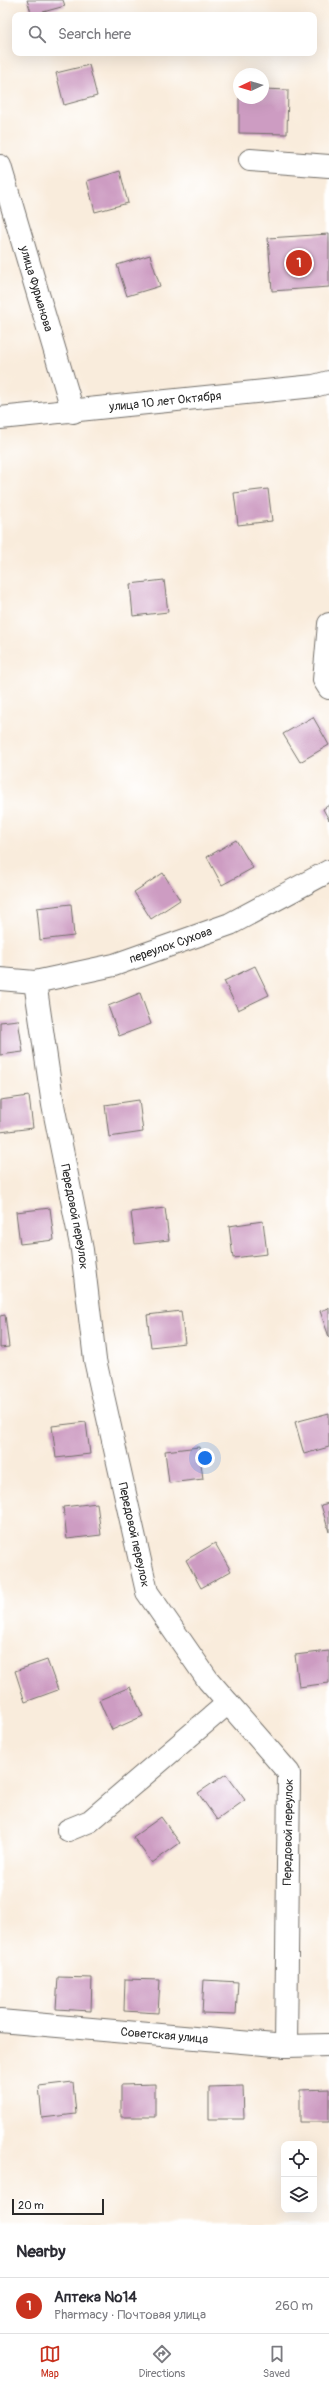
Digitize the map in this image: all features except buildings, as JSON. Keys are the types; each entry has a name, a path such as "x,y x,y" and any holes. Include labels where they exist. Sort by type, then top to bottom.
{"street":[{"path":"250,160 329,166"},
{"name":"улица Фурманова","path":"0,166 73,412"},
{"name":"улица 10 лет Октября","path":"0,418 73,412 314,386 329,382"},
{"path":"329,624 324,680 329,688"},
{"name":"переулок Сухова","path":"0,979 35,982 114,965 230,924 329,871"},
{"name":"Передовой переулок","path":"35,982 54,1105 82,1250 95,1360 147,1592 208,1680 289,1773 286,2046"},
{"path":"68,1830 90,1821 228,1704"},
{"name":"Советская улица","path":"0,2022 286,2046 329,2045"}],"place":[{"name":"Аптека №14","path":"299,263"}]}
